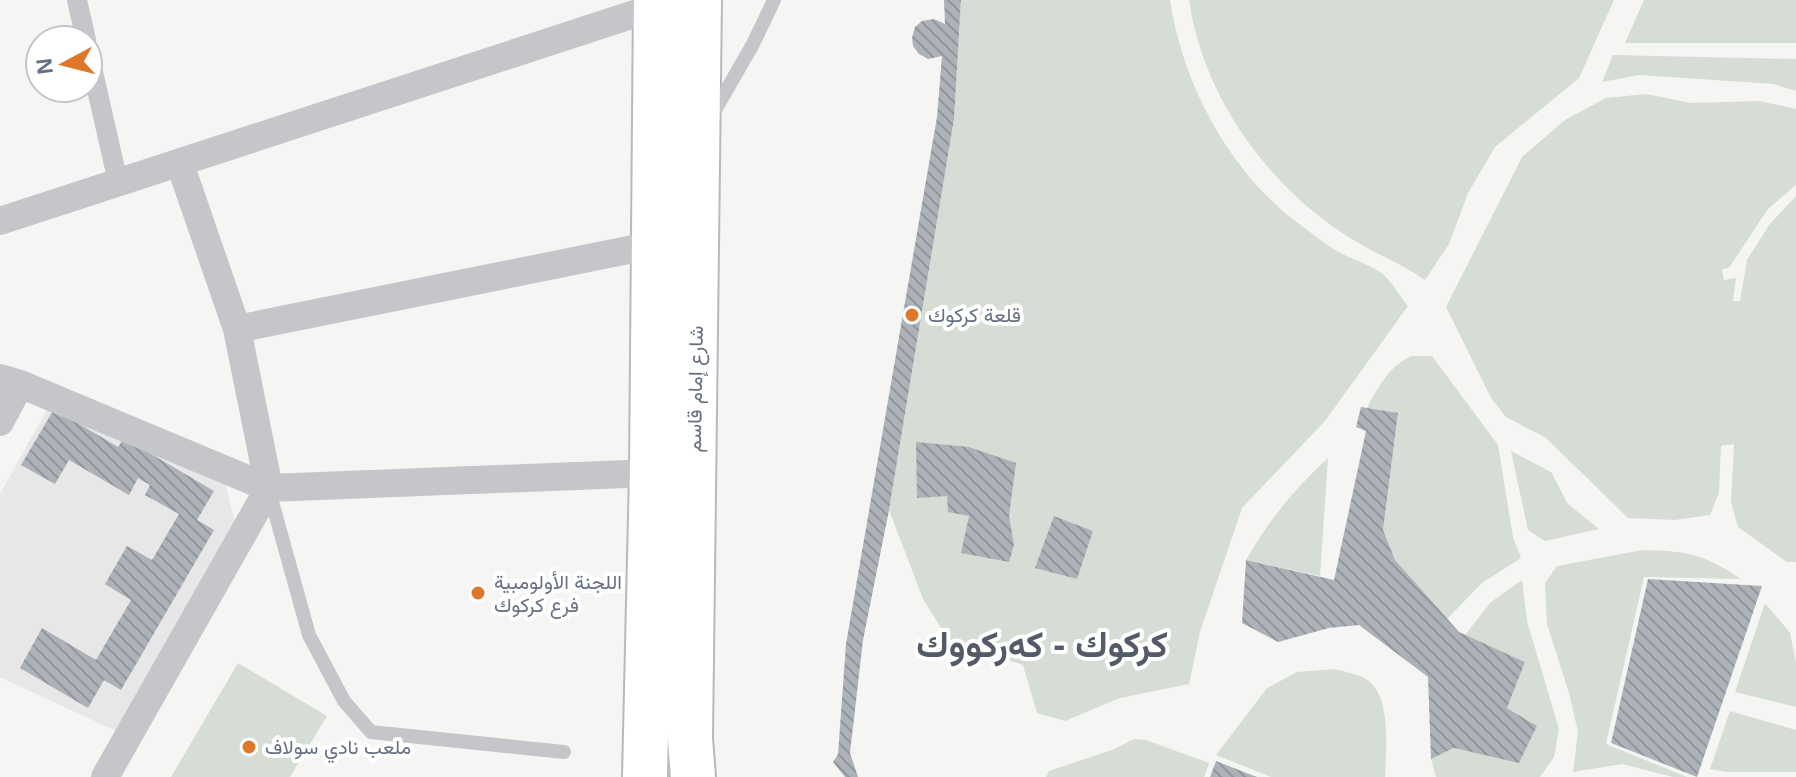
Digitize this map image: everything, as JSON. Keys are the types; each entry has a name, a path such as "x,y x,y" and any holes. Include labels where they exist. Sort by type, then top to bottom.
{"main road":[{"name":"شارع إمام قاسم","path":"693,777 690,739 699,0"},
{"path":"645,777 652,473 656,4"}],"street":[{"path":"77,0 82,24"},
{"path":"0,221 180,164 656,4"},
{"path":"100,104 118,182"},
{"path":"105,777 269,488 237,329 180,164"},
{"path":"237,329 653,245"},
{"path":"0,422 10,381 269,488 652,473"}],"lane":[{"path":"698,142 774,0"},
{"path":"269,488 309,635 344,701 371,732 564,752"}],"shaded area":[{"path":"961,0 1170,0 1186,64 1214,126 1232,155 1276,205 1333,248 1381,273 1408,306 1325,421 1242,508 1200,632 1189,684 1120,698 1065,721 1037,713 1023,665 948,639 923,599 889,510 954,119"},
{"path":"1189,0 1614,0 1579,78 1495,147 1468,193 1449,244 1425,280 1324,220 1269,169 1226,106 1209,72"},
{"path":"1644,0 1796,0 1796,43 1625,43"},
{"path":"1613,55 1796,59 1796,91 1773,84 1639,75 1602,82"},
{"path":"1646,94 1691,103 1759,101 1796,109 1796,185 1768,209 1729,268 1722,269 1724,280 1736,278 1733,301 1740,301 1747,260 1769,225 1796,196 1796,562 1787,562 1738,527 1731,502 1734,444 1721,446 1719,493 1710,515 1675,520 1628,518 1546,438 1506,417 1491,398 1446,307 1522,157 1565,120 1606,98"},
{"path":"1412,356 1432,356 1498,445 1513,537 1521,558 1482,583 1447,619 1395,560 1383,530 1398,414 1367,408 1391,371"},
{"path":"49,406 224,479 236,526 116,731 0,677 0,494"},
{"path":"1511,451 1551,472 1568,504 1599,529 1545,541 1528,530"},
{"path":"1328,458 1320,576 1246,560 1283,506"},
{"path":"1643,550 1695,556 1741,579 1644,577 1606,744 1687,777 1673,777 1622,764 1573,772 1578,732 1547,624 1545,583 1557,566"},
{"path":"1522,580 1527,621 1559,729 1554,757 1540,777 1436,777 1431,759 1454,748 1519,762 1537,726 1507,708 1525,662 1465,635 1491,602"},
{"path":"1765,603 1790,633 1796,662 1796,707 1735,692"},
{"name":"ملعب نادي سولاف","path":"238,663 327,716 290,777 171,777"},
{"path":"1335,669 1364,678 1377,691 1386,727 1385,777 1271,777 1216,755 1267,688 1297,672"},
{"path":"1730,711 1796,730 1796,772 1727,772 1710,769"},
{"path":"1134,739 1146,740 1209,763 1204,777 1046,777 1049,771 1112,750"}],"building":[{"name":"قلعة كركوك","path":"944,0 961,0 954,119 889,510 863,640 850,753 858,777 845,777 833,762 838,754 846,644 937,117 942,56 928,59 919,54 912,38 915,27 922,21 934,19 945,24"},
{"path":"1361,407 1398,413 1383,530 1395,560 1459,632 1525,662 1507,708 1537,726 1519,763 1454,748 1431,759 1428,677 1359,625 1329,628 1278,642 1242,623 1246,560 1334,580 1366,431 1356,427"},
{"path":"54,409 118,447 124,438 214,491 197,520 214,530 121,690 104,680 88,708 20,668 42,628 96,660 131,600 105,584 127,546 152,560 179,514 145,495 150,485 138,478 129,495 69,460 55,484 21,465"},
{"path":"916,442 969,447 1016,463 1009,516 1014,545 1009,562 961,553 969,516 948,512 947,496 917,498"},
{"path":"1054,516 1093,531 1077,579 1035,568"},
{"path":"1648,579 1762,586 1697,777 1611,743"},
{"path":"1216,761 1257,777 1210,777"}],"place":[{"name":"قلعة كركوك","path":"912,315"},
{"name":"اللجنة الأولومبية فرع كركوك","path":"478,593"},
{"name":"ملعب نادي سولاف","path":"249,747"}],"district":[{"name":"كركوك - کەرکووك","path":"1042,644"}]}
